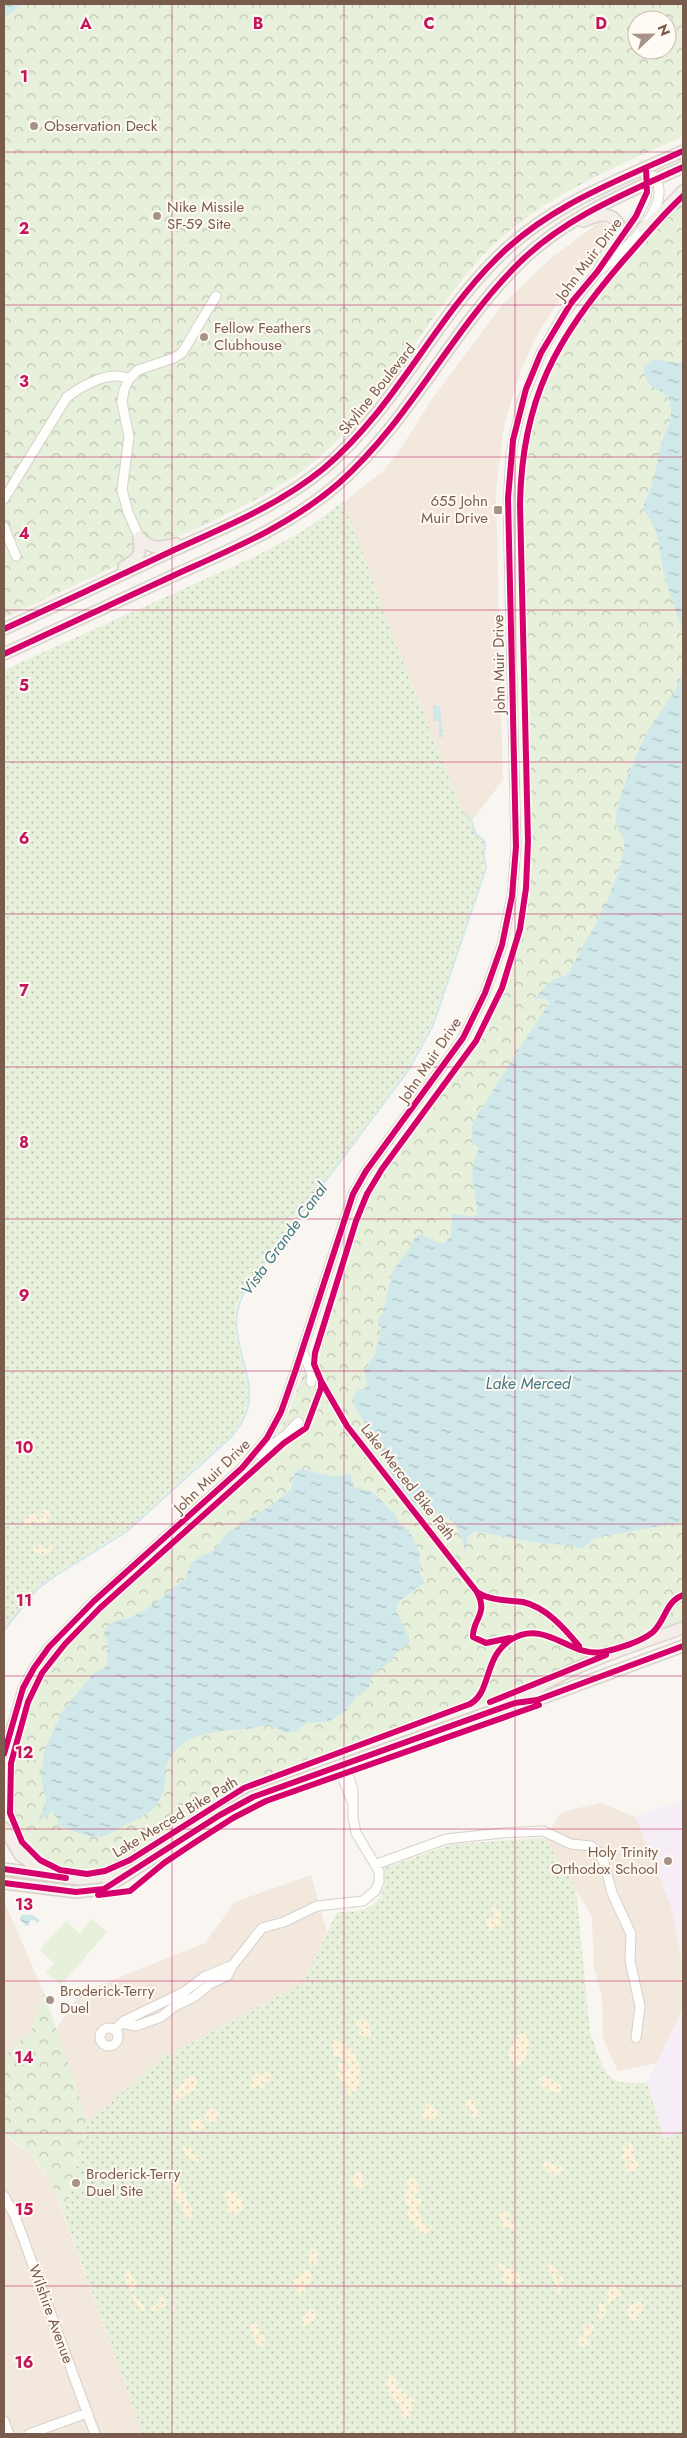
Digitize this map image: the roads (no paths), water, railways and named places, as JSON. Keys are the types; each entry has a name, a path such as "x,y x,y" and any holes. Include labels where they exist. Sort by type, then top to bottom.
{"main road":[{"name":"Skyline Boulevard","path":"4,629 195,541 277,500 313,476 335,458 374,416 476,281 522,235 561,208 683,151"},
{"path":"4,654 248,542 314,503 349,474 381,440 505,278 534,249 590,210 683,167"},
{"path":"643,228 653,222 683,191"},
{"path":"558,231 597,216 612,216 618,223 618,229 603,260"},
{"path":"139,537 147,545 156,549 195,541"},
{"path":"80,594 138,557 141,549 139,537"},
{"path":"515,1703 531,1691 598,1660 683,1628"},
{"path":"531,1691 683,1636"},
{"path":"4,1883 76,1892 91,1892 111,1886 127,1874 240,1804 341,1764 515,1703 537,1700 683,1646"},
{"path":"646,1660 683,1655"},
{"path":"4,1828 10,1841 23,1858 35,1867 56,1877"},
{"path":"4,1869 56,1877 89,1879 127,1874"}],"street":[{"path":"646,168 656,180"},
{"name":"John Muir Drive","path":"4,1754 23,1688 49,1647 89,1606 250,1460 277,1420 353,1194 366,1171 463,1038 486,993 502,945 512,896 516,841 508,506 511,453 522,402 538,359 563,315 597,272 603,260 636,216 647,192 645,184 646,168"},
{"name":"John Muir Drive","path":"597,272 617,256 643,228 657,204 660,193 656,180"},
{"path":"139,537 128,512 122,490 130,437 122,396 129,379 138,370 174,358 182,353 216,296"},
{"path":"4,499 67,397 81,387 102,379 116,375 129,379"},
{"path":"4,527 16,556"},
{"path":"302,1350 312,1374 311,1382"},
{"path":"250,1460 286,1435 298,1422"},
{"path":"114,2030 122,2023 184,1992 204,1977 233,1965 262,1928 284,1922 317,1906 358,1902 367,1899 375,1891 379,1882 377,1864 356,1833 352,1801 341,1764"},
{"path":"377,1864 446,1838 502,1833 543,1831 571,1844 591,1846 602,1858 612,1893 631,1934 630,1961 640,2006 636,2038"},
{"name":"Wilshire Avenue","path":"4,2196 15,2216 95,2434"},
{"path":"29,2434 87,2413"},
{"path":"4,2421 9,2434"}],"water":[{"path":"4,4 23,4 4,18"},
{"path":"652,359 683,364 683,639 679,619 665,580 656,530 643,508 654,479 660,448 669,424 671,411 665,394 650,385 645,376 643,368"},
{"name":"Lake Merced","path":"683,663 683,1522 594,1538 582,1549 570,1545 538,1543 475,1531 468,1537 465,1552 458,1529 450,1519 439,1513 427,1519 391,1475 376,1441 353,1404 355,1392 365,1388 367,1384 364,1370 370,1363 371,1358 374,1358 382,1326 378,1325 379,1318 383,1313 392,1272 411,1246 415,1237 421,1234 439,1243 444,1243 451,1236 452,1214 473,1217 478,1214 472,1172 473,1164 480,1148 472,1143 472,1126 549,1003 547,999 541,998 534,1001 547,984 565,976 569,972 609,896 624,847 623,836 616,823 620,797 649,729 676,688"},
{"path":"433,706 440,706 443,738 439,737 439,721 433,721"},
{"path":"300,1469 334,1477 350,1473 354,1488 371,1491 395,1514 399,1523 410,1532 420,1554 420,1574 424,1583 399,1601 396,1611 409,1637 409,1643 372,1676 369,1687 355,1698 347,1710 328,1722 307,1723 295,1732 286,1733 272,1726 263,1725 256,1728 209,1733 198,1736 178,1747 166,1766 163,1792 156,1805 148,1813 108,1835 93,1837 58,1825 58,1819 52,1812 43,1819 40,1818 46,1801 41,1778 45,1749 63,1710 94,1673 107,1666 108,1642 104,1634 105,1629 114,1621 129,1618 150,1607 186,1578 189,1566 199,1557 212,1552 227,1533 272,1505 291,1489 294,1474"},
{"path":"23,1914 33,1915 40,1921 38,1923 34,1920 30,1921 29,1925 26,1926 20,1917"}],"waterway":[{"name":"Vista Grande Canal","path":"4,1630 38,1588 126,1532 229,1439 244,1418 249,1399 248,1381 236,1325 239,1304 250,1282 409,1069 433,1025 486,868 484,856 485,842 475,833 472,822 465,814"}],"place":[{"name":"Observation Deck","path":"34,126"},
{"name":"Nike Missile SF-59 Site","path":"157,216"},
{"name":"Fellow Feathers Clubhouse","path":"204,337"},
{"name":"655 John Muir Drive","path":"498,510"},
{"name":"Holy Trinity Orthodox School","path":"668,1861"},
{"name":"Broderick-Terry Duel","path":"50,2000"},
{"name":"Broderick-Terry Duel Site","path":"76,2183"}]}
